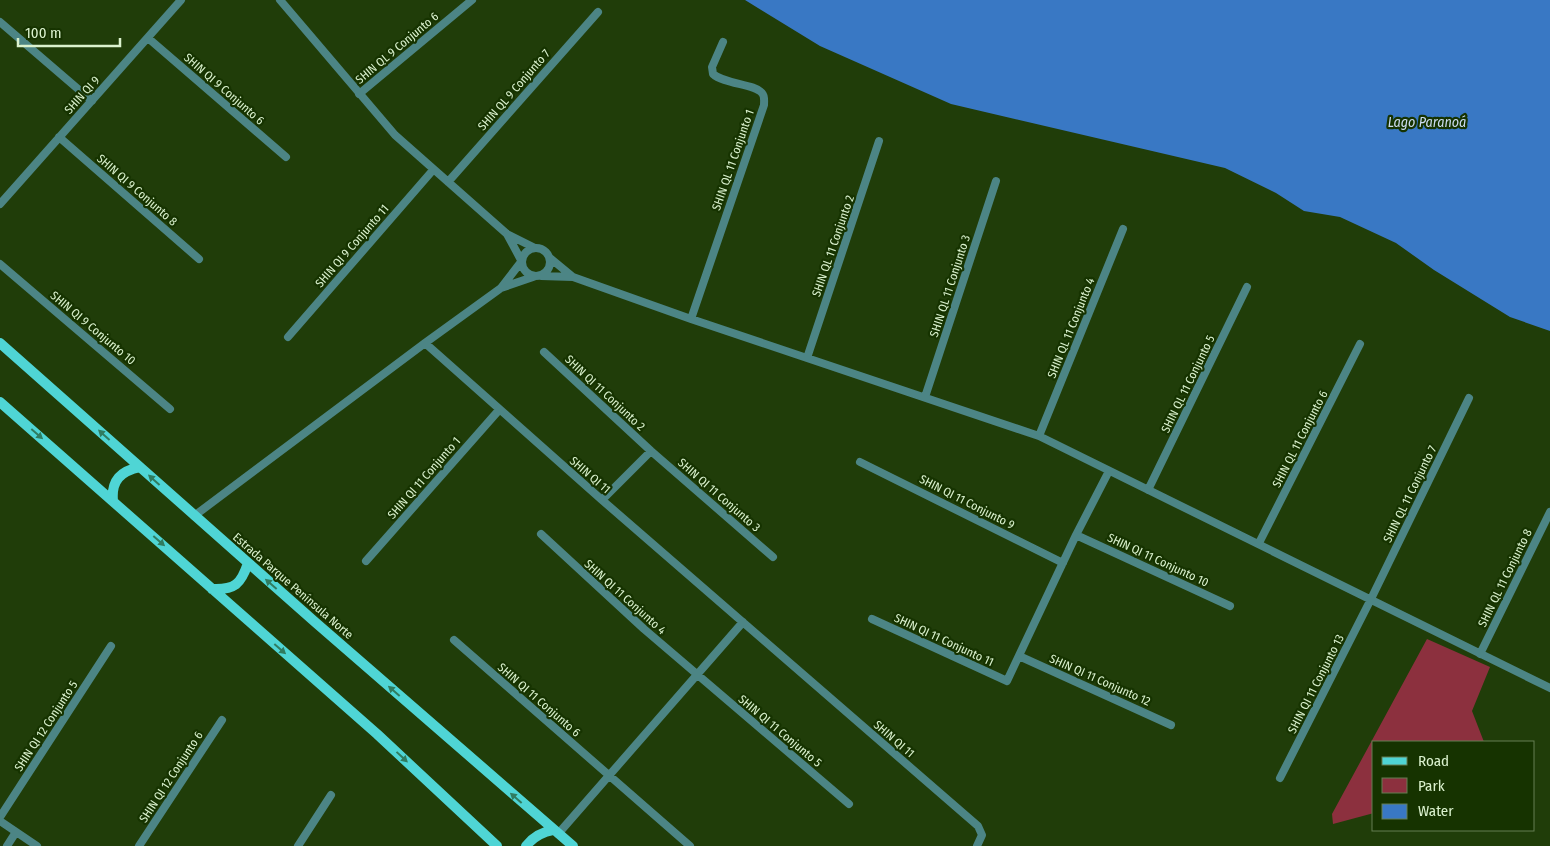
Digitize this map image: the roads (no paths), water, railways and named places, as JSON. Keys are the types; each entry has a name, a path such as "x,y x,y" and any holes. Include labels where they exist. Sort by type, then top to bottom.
{"main road":[{"name":"Estrada Parque Península Norte","path":"0,343 194,516 573,846"},
{"path":"0,402 377,734 497,846"},
{"path":"113,501 112,487 119,478 128,470 140,467"},
{"path":"212,589 225,590 234,586 241,580 248,563"},
{"path":"526,846 536,836 544,832 555,832"}],"street":[{"name":"SHIN QI 9","path":"1,202 181,0"},
{"path":"280,0 395,136 507,234 535,248 541,249 573,277"},
{"name":"SHIN QL 9 Conjunto 6","path":"359,94 472,0"},
{"name":"SHIN QL 9 Conjunto 7","path":"448,182 598,12"},
{"path":"0,22 92,101"},
{"name":"SHIN QI 9 Conjunto 6","path":"148,38 286,158"},
{"name":"SHIN QL 11 Conjunto 1","path":"691,319 764,105 763,93 712,74 712,67 723,42"},
{"name":"SHIN QI 9 Conjunto 8","path":"59,137 199,259"},
{"name":"SHIN QL 11 Conjunto 2","path":"807,358 880,141"},
{"name":"SHIN QI 9 Conjunto 11","path":"288,338 433,170"},
{"name":"SHIN QL 11 Conjunto 3","path":"925,397 996,181"},
{"name":"SHIN QL 11 Conjunto 4","path":"1039,436 1123,229"},
{"path":"507,234 527,274 573,277 691,319 1039,436 1550,688"},
{"path":"501,288 521,261 524,253 535,248"},
{"path":"194,516 501,288 537,276 549,269 550,258"},
{"name":"SHIN QI 9 Conjunto 10","path":"0,264 170,409"},
{"name":"SHIN QL 11 Conjunto 5","path":"1148,490 1248,287"},
{"name":"SHIN QI 11","path":"425,343 602,500 978,826 982,835 977,846"},
{"name":"SHIN QL 11 Conjunto 6","path":"1259,543 1360,344"},
{"name":"SHIN QI 11 Conjunto 2","path":"544,352 651,451"},
{"name":"SHIN QL 11 Conjunto 7","path":"1371,600 1469,398"},
{"name":"SHIN QI 11 Conjunto 1","path":"366,561 499,410"},
{"path":"602,500 651,451"},
{"name":"SHIN QI 11 Conjunto 3","path":"651,451 773,557"},
{"name":"SHIN QI 11 Conjunto 9","path":"860,462 1063,563"},
{"path":"1019,656 1109,470"},
{"name":"SHIN QL 11 Conjunto 8","path":"1480,654 1550,512"},
{"name":"SHIN QI 11 Conjunto 4","path":"540,534 697,675"},
{"name":"SHIN QI 11 Conjunto 10","path":"1076,535 1230,606"},
{"name":"SHIN QI 11 Conjunto 13","path":"1280,778 1371,600"},
{"name":"SHIN QI 11 Conjunto 11","path":"872,619 1008,681 1019,656"},
{"path":"555,832 610,776 743,622"},
{"name":"SHIN QI 11 Conjunto 6","path":"454,640 690,846"},
{"name":"SHIN QI 12 Conjunto 5","path":"0,819 111,646"},
{"name":"SHIN QI 11 Conjunto 12","path":"1019,656 1171,725"},
{"name":"SHIN QI 11 Conjunto 5","path":"697,675 849,804"},
{"name":"SHIN QI 12 Conjunto 6","path":"138,846 222,720"},
{"path":"298,846 331,795"},
{"path":"0,819 37,846"},
{"path":"7,846 16,832"}],"water":[{"name":"Lago Paranoá","path":"745,0 1550,0 1550,331 1510,317 1434,270 1396,243 1340,217 1304,211 1276,193 1225,168 951,104 820,46"}]}
